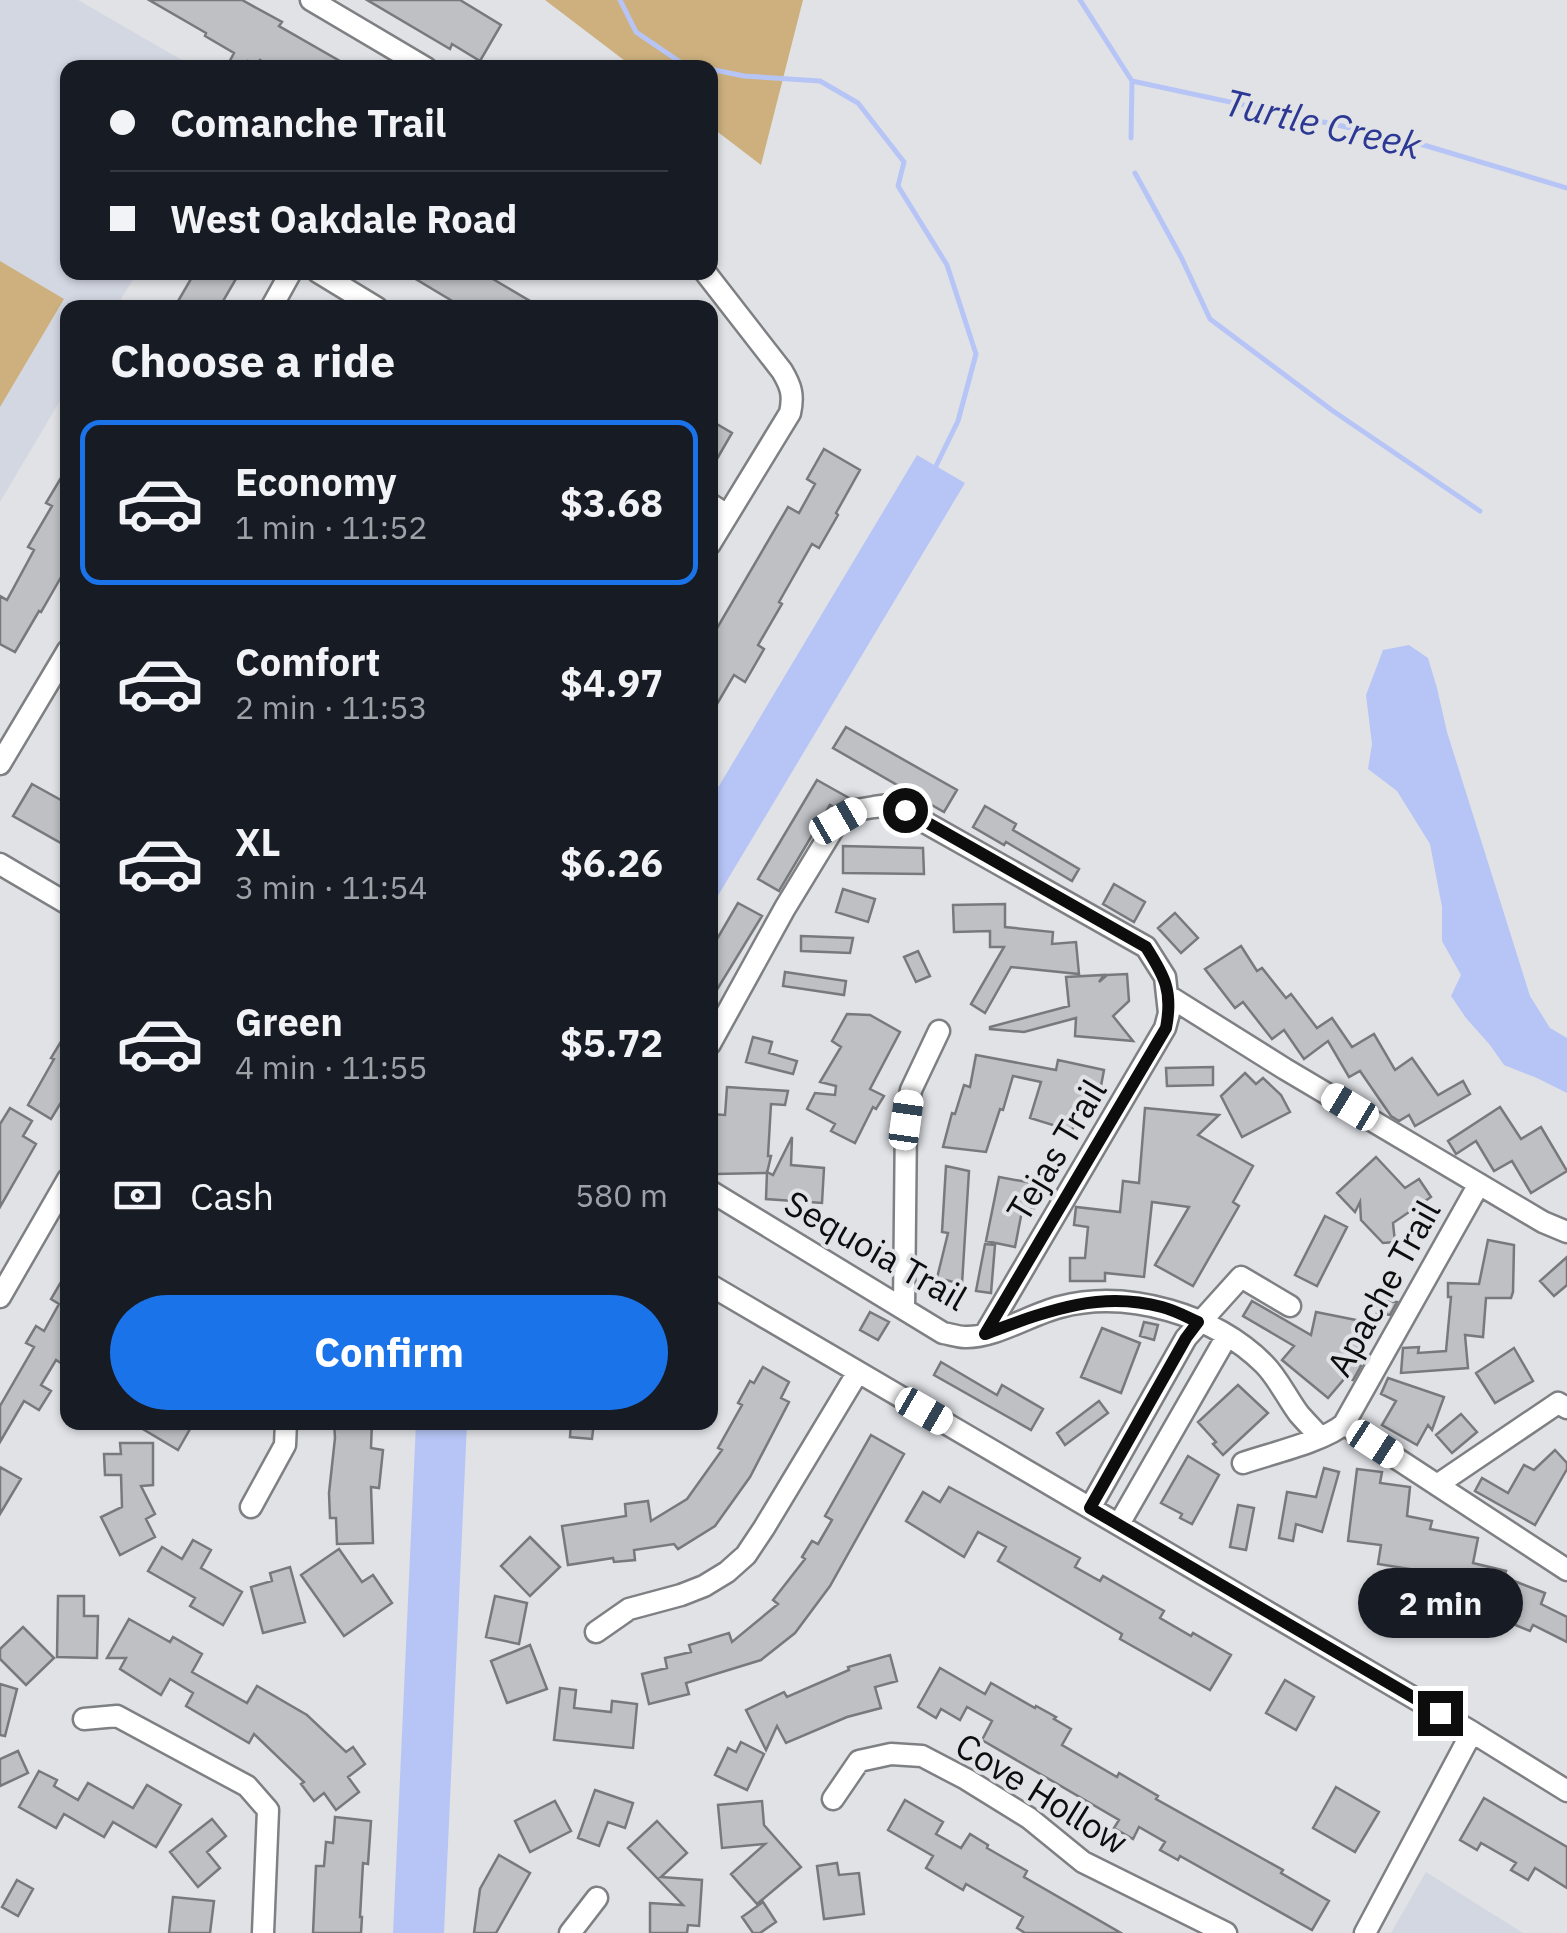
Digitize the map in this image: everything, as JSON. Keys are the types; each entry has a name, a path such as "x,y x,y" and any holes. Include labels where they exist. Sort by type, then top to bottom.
{"street":[{"path":"311,0 408,60"},
{"path":"331,280 364,300"},
{"path":"711,280 782,371 794,396 790,412 719,510"},
{"path":"0,764 60,663"},
{"path":"718,1029 838,821 856,810 889,805 905,810 1146,947 1165,977 1168,995 1479,1184 1567,1232"},
{"path":"0,864 60,899"},
{"name":"Tejas Trail","path":"985,1334 1166,1028 1168,995"},
{"path":"904,1309 906,1120 911,1090 939,1031"},
{"name":"Apache Trail","path":"1344,1424 1479,1184"},
{"path":"0,1298 60,1192"},
{"name":"Sequoia Trail","path":"718,1196 943,1333 968,1337 985,1334 1059,1307 1087,1302 1164,1307 1228,1336 1266,1366 1320,1436"},
{"path":"1090,1508 1186,1338 1241,1277 1290,1306"},
{"path":"718,1290 1567,1791"},
{"path":"1118,1524 1228,1336"},
{"path":"596,1632 629,1609 704,1586 746,1555 858,1372"},
{"path":"1437,1485 1558,1403 1567,1408"},
{"path":"1243,1463 1338,1430 1344,1424 1567,1570"},
{"path":"250,1506 285,1444 286,1430"},
{"path":"84,1719 117,1716 248,1786 268,1810 263,1933"},
{"path":"1365,1933 1472,1732"},
{"name":"Cove Hollow","path":"832,1799 858,1761 891,1754 922,1756 1029,1818 1083,1862 1226,1933"},
{"path":"570,1933 597,1898"}],"shaded area":[{"path":"0,0 78,0 182,60 60,60 60,280 133,280 120,300 60,300 60,401 0,502"},
{"path":"545,0 803,0 761,165 718,132 718,60 624,60"},
{"path":"0,261 64,299 0,407"},
{"path":"1426,1872 1523,1933 1391,1933"}],"water":[{"path":"917,455 965,483 718,896 718,788"},
{"path":"1409,645 1428,658 1447,732 1530,996 1550,1028 1567,1038 1567,1093 1504,1065 1451,996 1461,975 1442,941 1442,907 1430,844 1397,791 1368,769 1372,744 1366,695 1383,650"},
{"path":"416,1430 467,1430 444,1933 393,1933"}],"building":[{"path":"149,0 242,0 338,60 230,60 234,53 205,36 206,33"},
{"path":"367,0 460,0 501,25 481,60 452,44 450,49"},
{"path":"190,280 235,280 224,300 179,300"},
{"path":"417,280 495,280 528,300 451,300"},
{"path":"718,425 732,433 718,457"},
{"path":"824,449 860,470 819,548 812,544 779,602 782,604 758,645 764,649 745,682 734,675 718,702 718,626 788,507 799,513 815,484 807,479"},
{"path":"60,479 60,579 15,652 0,644 0,596 7,600 34,550 28,547 52,506 46,503"},
{"path":"846,727 957,790 944,812 833,748"},
{"path":"817,780 849,798 834,807 830,805 779,891 758,879"},
{"path":"32,784 60,800 60,842 13,816"},
{"path":"985,806 1016,824 1013,830 1079,869 1072,881 973,827"},
{"path":"843,846 923,848 924,874 843,873"},
{"path":"1114,884 1145,902 1134,922 1103,904"},
{"path":"843,889 875,899 868,922 836,912"},
{"path":"738,903 762,916 718,988 718,937"},
{"path":"1005,904 1005,927 1053,932 1052,944 1076,942 1079,974 1011,967 985,1013 971,1004 1004,947 990,947 990,931 954,932 953,905"},
{"path":"1175,913 1198,938 1181,953 1158,928"},
{"path":"801,936 853,938 850,953 801,951"},
{"path":"1241,946 1257,971 1262,968 1286,998 1291,994 1317,1028 1332,1018 1352,1047 1374,1034 1395,1070 1412,1058 1438,1095 1463,1081 1470,1094 1415,1126 1409,1115 1399,1121 1391,1116 1360,1071 1349,1077 1328,1041 1304,1059 1284,1030 1272,1039 1243,1002 1235,1008 1205,969"},
{"path":"918,951 930,976 916,982 904,957"},
{"path":"785,972 846,981 844,995 783,986"},
{"path":"1127,974 1129,1001 1113,1016 1133,1041 1075,1036 1076,1018 1024,1032 990,1029 1069,1006 1066,977 1104,975 1099,982 1107,975"},
{"path":"847,1014 870,1015 900,1032 870,1089 884,1096 876,1109 873,1107 855,1143 831,1131 835,1124 807,1109 815,1093 835,1095 836,1086 820,1082 841,1047 832,1041"},
{"path":"753,1037 772,1042 769,1053 797,1061 793,1074 746,1062"},
{"path":"60,1043 60,1104 51,1119 28,1105 54,1059 51,1058"},
{"path":"976,1055 1056,1070 1058,1060 1104,1070 1101,1086 1095,1086 1095,1092 1085,1090 1072,1131 1030,1118 1041,1082 1013,1076 986,1152 943,1147 964,1085 970,1087"},
{"path":"1213,1067 1213,1085 1167,1086 1166,1068"},
{"path":"1245,1073 1256,1084 1263,1078 1281,1095 1290,1112 1242,1137 1221,1096"},
{"path":"727,1087 788,1091 785,1105 771,1104 771,1156 767,1173 718,1174 718,1115 725,1115"},
{"path":"1500,1107 1521,1139 1541,1127 1567,1171 1531,1193 1512,1161 1494,1171 1476,1141 1456,1154 1448,1141"},
{"path":"10,1108 32,1121 23,1136 36,1144 0,1207 0,1124"},
{"path":"1145,1108 1219,1115 1198,1135 1253,1166 1233,1202 1239,1206 1193,1286 1155,1265 1189,1207 1152,1202 1144,1277 1105,1273 1105,1281 1070,1281 1070,1258 1085,1258 1088,1227 1074,1225 1076,1207 1120,1212 1123,1181 1139,1183"},
{"path":"792,1137 791,1165 824,1168 822,1203 766,1199 767,1172 773,1175"},
{"path":"1376,1157 1405,1188 1419,1179 1431,1197 1393,1223 1395,1242 1383,1243 1361,1220 1360,1202 1355,1212 1337,1193"},
{"path":"946,1166 969,1171 962,1284 937,1278 948,1233 942,1232"},
{"path":"999,1177 1038,1184 1034,1208 1023,1206 1015,1247 986,1241"},
{"path":"1325,1216 1347,1227 1317,1286 1295,1275"},
{"path":"1488,1240 1514,1245 1513,1292 1511,1298 1486,1298 1483,1337 1465,1335 1468,1368 1401,1373 1403,1348 1419,1347 1418,1353 1446,1351 1451,1297 1448,1283 1479,1284"},
{"path":"985,1244 995,1245 991,1293 976,1291"},
{"path":"1567,1257 1567,1285 1554,1296 1540,1281"},
{"path":"60,1284 60,1362 56,1360 41,1385 51,1391 39,1410 24,1401 0,1442 0,1406 34,1347 26,1343 36,1326 44,1331 59,1304 51,1299"},
{"path":"1379,1300 1397,1302 1390,1315 1377,1313"},
{"path":"1252,1301 1311,1335 1316,1312 1366,1322 1355,1364 1361,1366 1353,1380 1345,1378 1328,1398 1282,1360 1294,1346 1243,1316"},
{"path":"870,1312 889,1322 878,1340 860,1330"},
{"path":"1144,1322 1158,1325 1154,1340 1140,1336"},
{"path":"1102,1328 1140,1343 1121,1393 1081,1377"},
{"path":"1514,1348 1533,1381 1495,1403 1476,1373"},
{"path":"941,1362 997,1395 1002,1385 1043,1409 1031,1430 934,1375"},
{"path":"763,1367 789,1382 781,1398 789,1402 750,1477 715,1526 678,1549 674,1544 634,1550 635,1560 614,1562 613,1558 568,1565 562,1526 626,1516 625,1504 648,1501 651,1521 687,1499 722,1450 718,1448 742,1405 738,1403"},
{"path":"1388,1378 1444,1397 1432,1430 1428,1425 1417,1445 1382,1425 1396,1401 1381,1394"},
{"path":"1238,1385 1268,1413 1223,1455 1198,1422"},
{"path":"1099,1401 1108,1413 1065,1445 1057,1433"},
{"path":"1461,1414 1477,1432 1452,1453 1436,1435"},
{"path":"144,1430 189,1430 178,1450"},
{"path":"334,1430 372,1430 371,1448 383,1450 379,1488 371,1487 373,1543 337,1544 336,1518 330,1518 329,1493"},
{"path":"570,1430 593,1430 592,1439 570,1437"},
{"path":"871,1435 904,1454 830,1586 795,1633 761,1660 686,1683 689,1694 649,1704 642,1674 667,1668 665,1658 691,1652 689,1645 729,1633 732,1642 778,1604 773,1600 805,1559 802,1557 812,1541 818,1544 832,1520 825,1516"},
{"path":"120,1443 153,1443 153,1485 141,1486 155,1514 146,1519 155,1537 120,1555 101,1517 122,1507 121,1475 105,1475 104,1454 121,1454"},
{"path":"1555,1450 1567,1463 1567,1469 1535,1525 1475,1491 1482,1478 1508,1493 1524,1465 1534,1470"},
{"path":"1188,1456 1219,1475 1192,1524 1161,1503"},
{"path":"0,1467 21,1479 0,1514"},
{"path":"1324,1468 1339,1472 1322,1532 1296,1524 1293,1541 1279,1538 1287,1492 1316,1497"},
{"path":"1357,1469 1382,1472 1380,1483 1410,1487 1407,1516 1432,1521 1430,1529 1478,1538 1473,1563 1506,1571 1504,1577 1545,1593 1541,1604 1567,1617 1567,1642 1533,1625 1530,1631 1508,1622 1511,1613 1440,1595 1442,1585 1408,1579 1410,1569 1378,1564 1381,1545 1348,1541"},
{"path":"949,1487 1080,1558 1075,1567 1100,1581 1103,1576 1164,1611 1160,1618 1231,1655 1210,1690 1120,1639 1122,1634 998,1561 1006,1547 978,1532 964,1557 906,1521 923,1492 940,1502"},
{"path":"1238,1505 1254,1508 1246,1550 1230,1547"},
{"path":"530,1537 560,1567 530,1596 501,1566"},
{"path":"193,1540 211,1550 201,1568 242,1592 223,1625 190,1606 195,1598 148,1571 162,1547 182,1559"},
{"path":"339,1549 362,1582 373,1575 392,1603 344,1636 301,1575"},
{"path":"290,1567 305,1622 263,1633 251,1587 272,1581 270,1573"},
{"path":"58,1596 84,1596 84,1616 98,1616 97,1658 57,1657"},
{"path":"495,1596 527,1603 519,1644 486,1637"},
{"path":"129,1619 170,1642 173,1637 202,1654 192,1672 247,1703 257,1686 307,1715 346,1752 353,1747 365,1764 348,1777 359,1792 336,1810 324,1793 314,1801 301,1784 304,1782 254,1734 249,1743 186,1706 193,1693 170,1679 161,1695 120,1669 126,1658 107,1658"},
{"path":"23,1627 54,1658 26,1685 0,1659 0,1649"},
{"path":"530,1645 547,1689 507,1703 491,1661"},
{"path":"890,1655 897,1681 875,1687 881,1708 847,1717 786,1743 777,1726 766,1750 746,1710 784,1692 787,1697 849,1670 848,1667"},
{"path":"940,1668 985,1694 991,1683 1056,1717 1071,1729 1062,1745 1117,1777 1119,1773 1329,1901 1312,1930 1180,1856 1178,1860 1160,1850 1165,1842 1139,1827 1133,1839 1114,1828 1119,1820 982,1740 992,1721 967,1707 960,1720 941,1709 936,1718 918,1707"},
{"path":"1285,1680 1314,1697 1296,1730 1266,1713"},
{"path":"0,1684 17,1689 5,1736 0,1735"},
{"path":"560,1688 576,1690 574,1708 611,1712 612,1701 637,1704 633,1748 554,1740"},
{"path":"741,1742 764,1754 747,1790 715,1775 728,1748 736,1752"},
{"path":"18,1751 28,1773 0,1786 0,1759"},
{"path":"39,1771 57,1780 54,1786 78,1800 88,1783 133,1808 147,1785 181,1805 156,1847 113,1822 104,1837 64,1814 56,1828 19,1807"},
{"path":"1336,1787 1379,1812 1355,1852 1313,1828"},
{"path":"595,1790 633,1803 625,1828 608,1822 599,1846 578,1838"},
{"path":"1484,1798 1567,1847 1567,1888 1535,1868 1528,1880 1511,1870 1516,1863 1481,1843 1477,1850 1460,1840"},
{"path":"905,1800 943,1822 936,1834 961,1848 970,1834 1027,1871 1024,1877 1121,1933 1025,1933 1017,1928 1023,1917 966,1884 963,1890 926,1868 933,1856 888,1830"},
{"path":"555,1801 571,1831 530,1852 515,1821"},
{"path":"762,1801 764,1825 801,1867 757,1904 731,1874 765,1844 722,1848 718,1805"},
{"path":"335,1817 371,1821 368,1864 363,1863 361,1933 313,1933 316,1866 324,1866 326,1842 333,1843"},
{"path":"212,1819 226,1836 207,1852 220,1868 198,1887 170,1852"},
{"path":"657,1821 687,1853 661,1877 702,1880 699,1926 688,1925 687,1933 650,1933 650,1903 683,1905 628,1848"},
{"path":"499,1855 530,1873 496,1933 474,1933 480,1889"},
{"path":"837,1863 839,1875 859,1873 864,1914 824,1919 817,1866"},
{"path":"17,1880 33,1889 18,1916 2,1907"},
{"path":"173,1897 214,1901 210,1933 169,1933"},
{"path":"763,1902 776,1922 760,1933 753,1933 742,1917"}],"waterway":[{"path":"620,0 636,32 677,60"},
{"path":"1080,0 1132,81"},
{"path":"718,71 820,81 858,103 904,162 898,186 947,265 976,354 958,421 935,468"},
{"name":"Turtle Creek","path":"1132,81 1407,140 1567,188"},
{"name":"Turtle Creek","path":"1131,138 1132,81"},
{"name":"Turtle Creek","path":"1135,173 1210,319 1333,411 1480,511"}],"route":[{"path":"905,810 1146,947 1165,977 1168,995 1166,1028 985,1334 1059,1307 1087,1302 1164,1307 1198,1322 1090,1508 1440,1713"}]}
